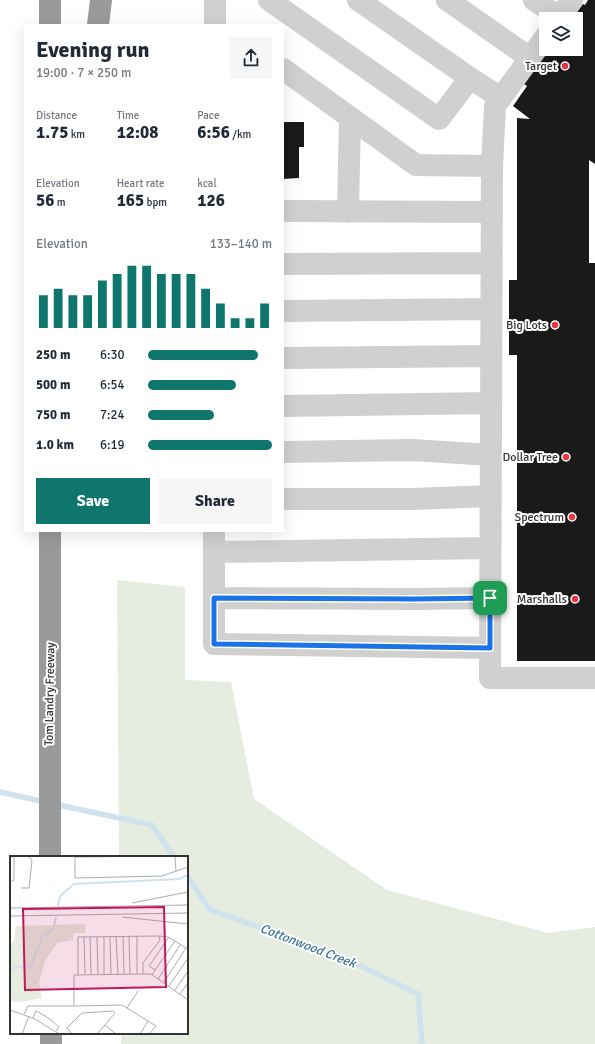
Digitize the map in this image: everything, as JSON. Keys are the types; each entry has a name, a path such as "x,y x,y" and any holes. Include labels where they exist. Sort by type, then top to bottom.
{"highway":[{"path":"50,0 50,24"},
{"path":"98,24 101,0"},
{"name":"Tom Landry Freeway","path":"50,532 50,856"},
{"path":"50,707 62,663 64,532"}],"lane":[{"path":"215,0 215,24"},
{"path":"270,0 439,119 470,78"},
{"path":"358,0 501,98"},
{"path":"447,0 530,58"},
{"path":"534,0 563,12"},
{"path":"539,46 495,106 492,166 491,263 490,678 595,678"},
{"path":"284,70 416,165 492,166"},
{"path":"348,212 350,117"},
{"path":"284,211 492,212"},
{"path":"284,264 491,263"},
{"path":"284,311 491,309"},
{"path":"284,358 491,356"},
{"path":"284,406 491,403"},
{"path":"284,452 412,450 490,455"},
{"path":"284,499 413,499 490,496"},
{"path":"490,548 214,542 214,644 490,648"},
{"path":"214,598 490,598"}],"shaded area":[{"path":"117,580 185,587 185,680 231,682 254,799 387,890 548,933 595,927 595,1044 121,1044 121,1034 188,1034 188,856 119,856"}],"building":[{"path":"588,0 595,0 595,164 589,160 589,263 595,263 595,661 517,661 517,355 509,355 509,280 517,280 517,118 530,119 513,106 527,86 524,84 542,56 583,56 583,12 577,12 583,4 585,5"},
{"path":"284,122 304,122 304,147 299,147 299,178 284,179"}],"waterway":[{"name":"Cottonwood Creek","path":"0,792 45,802"},
{"name":"Cottonwood Creek","path":"54,804 152,825 173,856"},
{"name":"Cottonwood Creek","path":"188,877 210,910 336,954 418,994 422,1044"}],"place":[{"name":"Target","path":"565,66"},
{"name":"Big Lots","path":"555,325"},
{"name":"Dollar Tree","path":"566,457"},
{"name":"Spectrum","path":"572,517"},
{"name":"Marshalls","path":"575,599"}],"route":[{"path":"214,598 490,598 490,648 214,644 214,598"}]}
